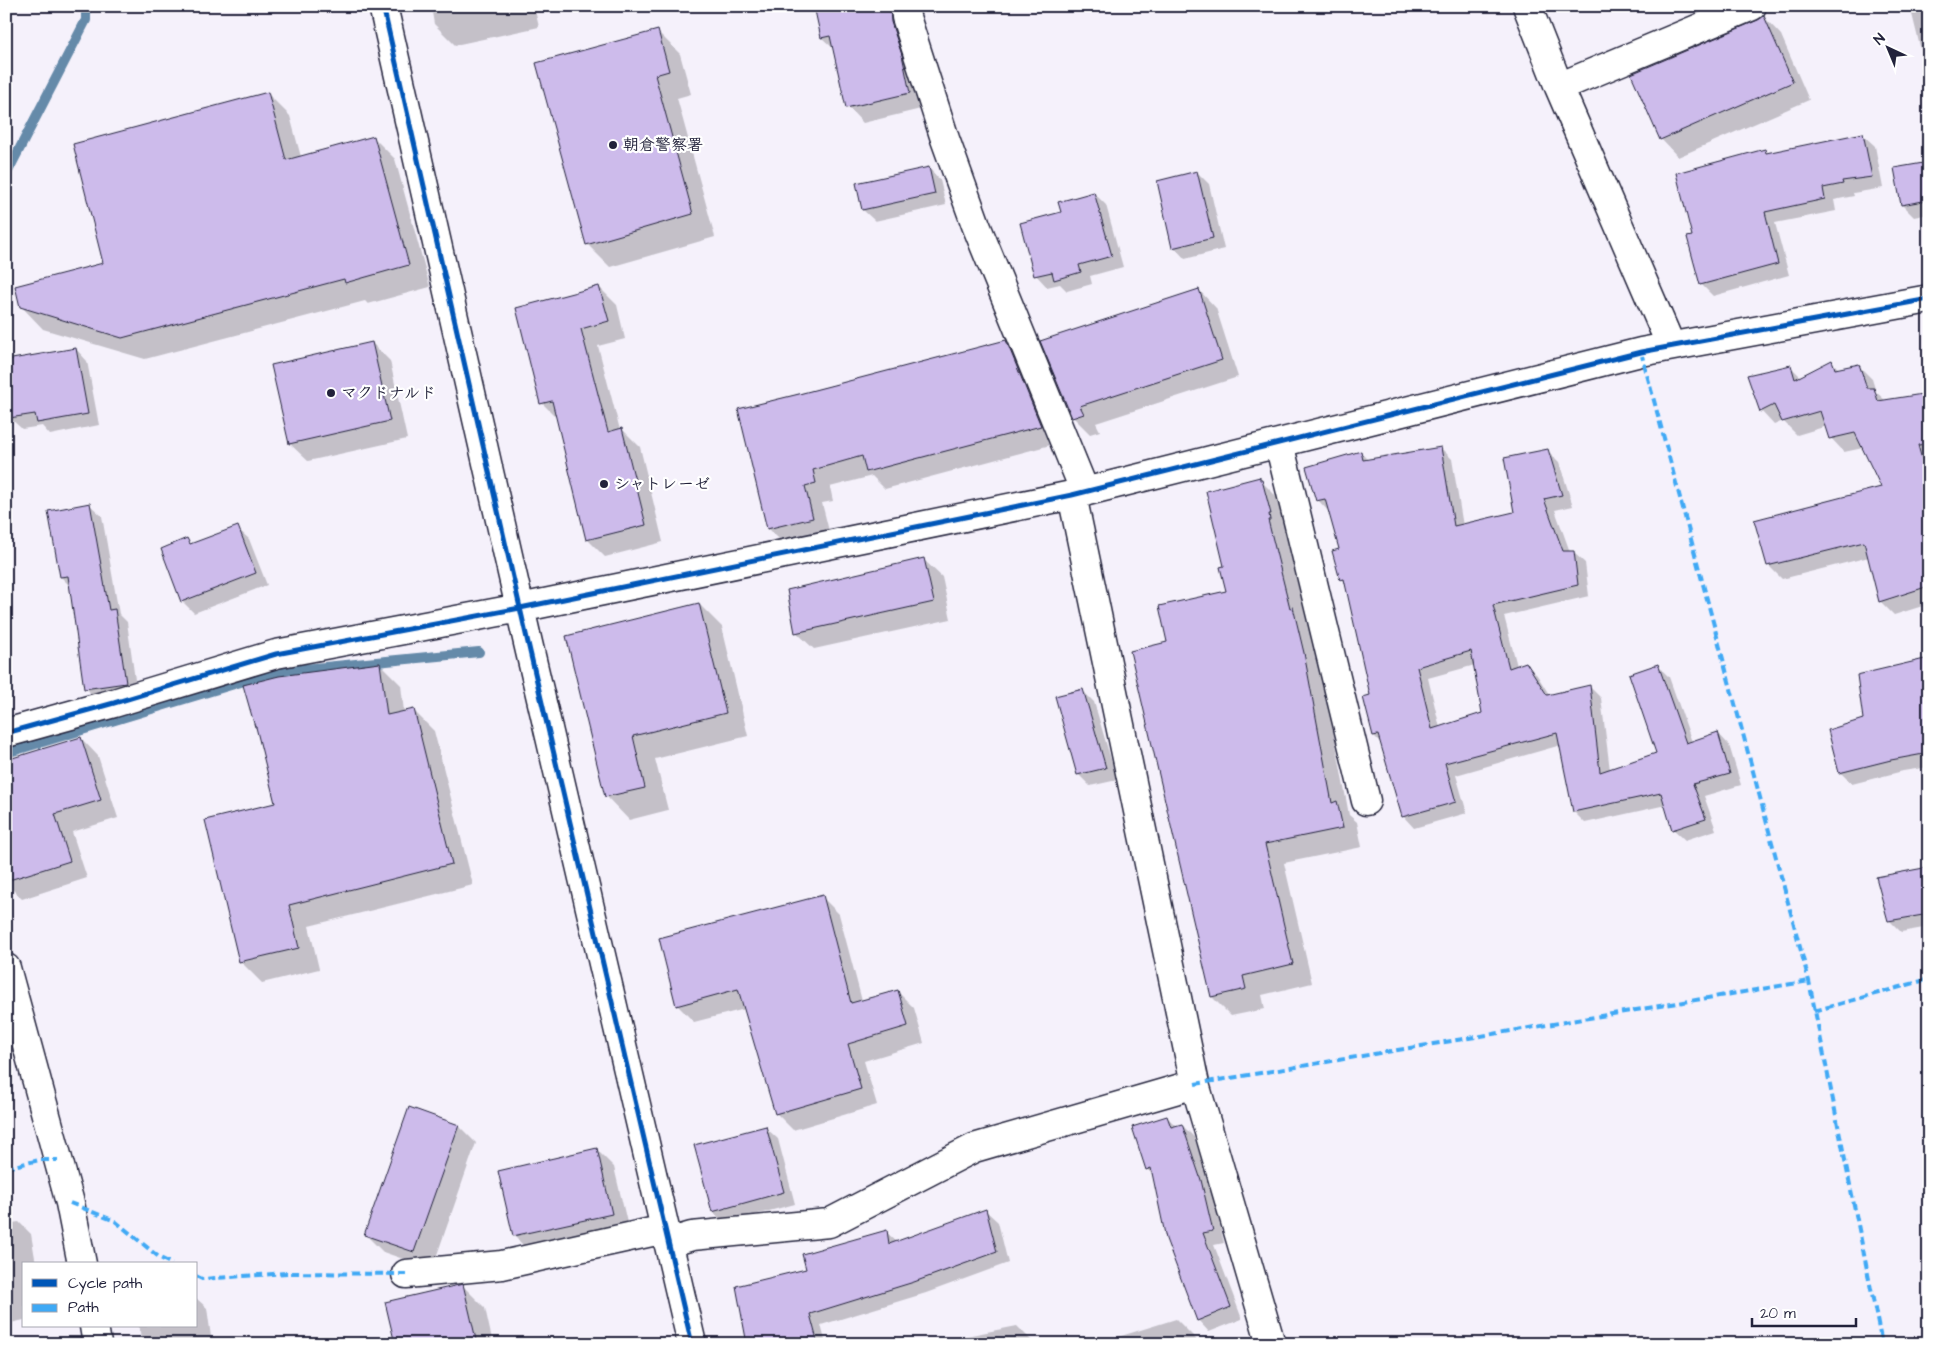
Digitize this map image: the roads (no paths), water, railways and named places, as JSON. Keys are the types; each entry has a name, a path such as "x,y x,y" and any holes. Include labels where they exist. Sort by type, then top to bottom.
{"street":[{"path":"383,6 520,608 692,1344"},
{"path":"905,6 906,17 944,139 1078,493 1195,1084 1271,1344"},
{"path":"1526,6 1671,346"},
{"path":"1559,87 1752,6"},
{"path":"6,733 114,703 276,654 520,608 1078,493 1641,352 1929,299"},
{"path":"1279,442 1366,802"},
{"path":"6,968 70,1203 82,1262"},
{"path":"406,1274 502,1265 667,1236 692,1236 829,1223 974,1148 1195,1084"},
{"path":"94,1328 97,1344"}],"waterway":[{"path":"6,175 86,20 86,6"},
{"path":"6,753 274,672 479,652"}],"place":[{"name":"朝倉警察署","path":"613,145"},
{"name":"マクドナルド","path":"331,393"},
{"name":"シャトレーゼ","path":"604,484"}]}
